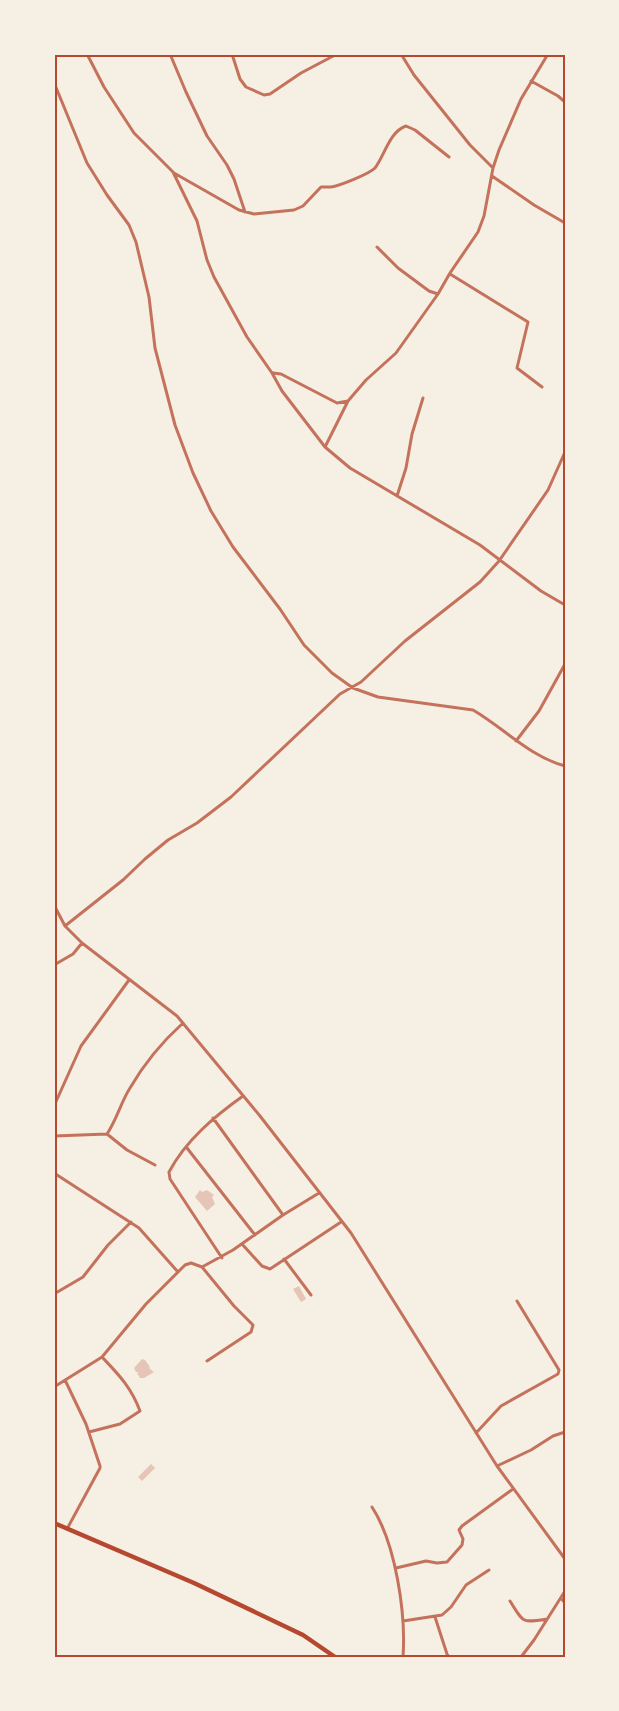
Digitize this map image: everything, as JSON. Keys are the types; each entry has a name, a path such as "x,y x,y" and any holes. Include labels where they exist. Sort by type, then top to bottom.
{"main road":[{"path":"54,1523 147,1562 303,1635 335,1657"}],"street":[{"path":"54,61 56,54"},
{"path":"87,54 104,87 134,133 172,172 197,221 214,277 247,337 282,392 325,447 350,468 480,545 541,591 565,605"},
{"path":"170,54 207,136 234,179 245,212"},
{"path":"232,54 240,79 246,87 264,95 337,54"},
{"path":"401,54 414,75 470,145 493,168"},
{"path":"325,447 348,401 366,380 396,352 438,294 482,225 493,168 506,132 531,81 548,54"},
{"path":"54,78 87,163 129,225 136,242 149,297 157,357 175,425 194,473 211,511 233,548 280,609 304,645 332,673 353,688 378,697 473,710 528,750 565,766"},
{"path":"531,81 565,102"},
{"path":"172,172 218,200 238,210 254,214 294,210 303,206 321,187 332,187 369,172 375,167 396,133 406,126 415,130 449,157"},
{"path":"492,176 565,223"},
{"path":"377,247 392,263 429,291 438,294"},
{"path":"450,274 528,322 517,368 542,387"},
{"path":"272,373 281,374 337,403 348,401"},
{"path":"397,496 423,398"},
{"path":"65,926 123,880 168,840 197,823 231,798 344,691 353,688 405,641 480,582 500,561 548,490 565,452"},
{"path":"516,741 539,711 565,664"},
{"path":"54,905 65,926 82,943 177,1016 319,1192 351,1233 513,1490 565,1559"},
{"path":"54,966 74,954 82,943"},
{"path":"54,1106 81,1046 129,980"},
{"path":"107,1134 120,1113 132,1084 159,1047 183,1023"},
{"path":"222,1257 170,1179 169,1172 213,1118 243,1096"},
{"path":"213,1118 283,1215"},
{"path":"54,1137 107,1134 127,1150 155,1165"},
{"path":"187,1148 255,1235"},
{"path":"54,1173 139,1228 178,1272"},
{"path":"202,1267 222,1257 319,1192"},
{"path":"54,1294 83,1277 108,1245 131,1222"},
{"path":"242,1244 266,1268 270,1269 341,1222"},
{"path":"284,1259 311,1295"},
{"path":"54,1387 102,1357 146,1304 178,1272 191,1263 202,1267 253,1325 251,1332 207,1361"},
{"path":"476,1432 501,1406 558,1374 559,1370 517,1301"},
{"path":"89,1432 120,1424 140,1411 124,1380 102,1357"},
{"path":"65,1380 89,1432 100,1468 67,1529"},
{"path":"497,1466 565,1432"},
{"path":"396,1568 426,1561 447,1562 462,1545 463,1539 459,1532 462,1526 513,1490"},
{"path":"372,1508 381,1522 396,1568 403,1621 403,1657"},
{"path":"403,1621 441,1615 446,1612 466,1585 489,1569"},
{"path":"521,1657 565,1591"},
{"path":"561,1598 565,1603"},
{"path":"510,1601 525,1622 547,1619"},
{"path":"434,1616 447,1654 452,1657"}],"building":[{"path":"200,1190 202,1192 207,1190 214,1195 212,1197 215,1204 207,1211 195,1197"},
{"path":"299,1286 306,1299 301,1302 293,1289"},
{"path":"142,1359 154,1372 140,1378 137,1373 139,1372 136,1372 134,1368"},
{"path":"151,1464 155,1468 142,1481 138,1477"}]}
